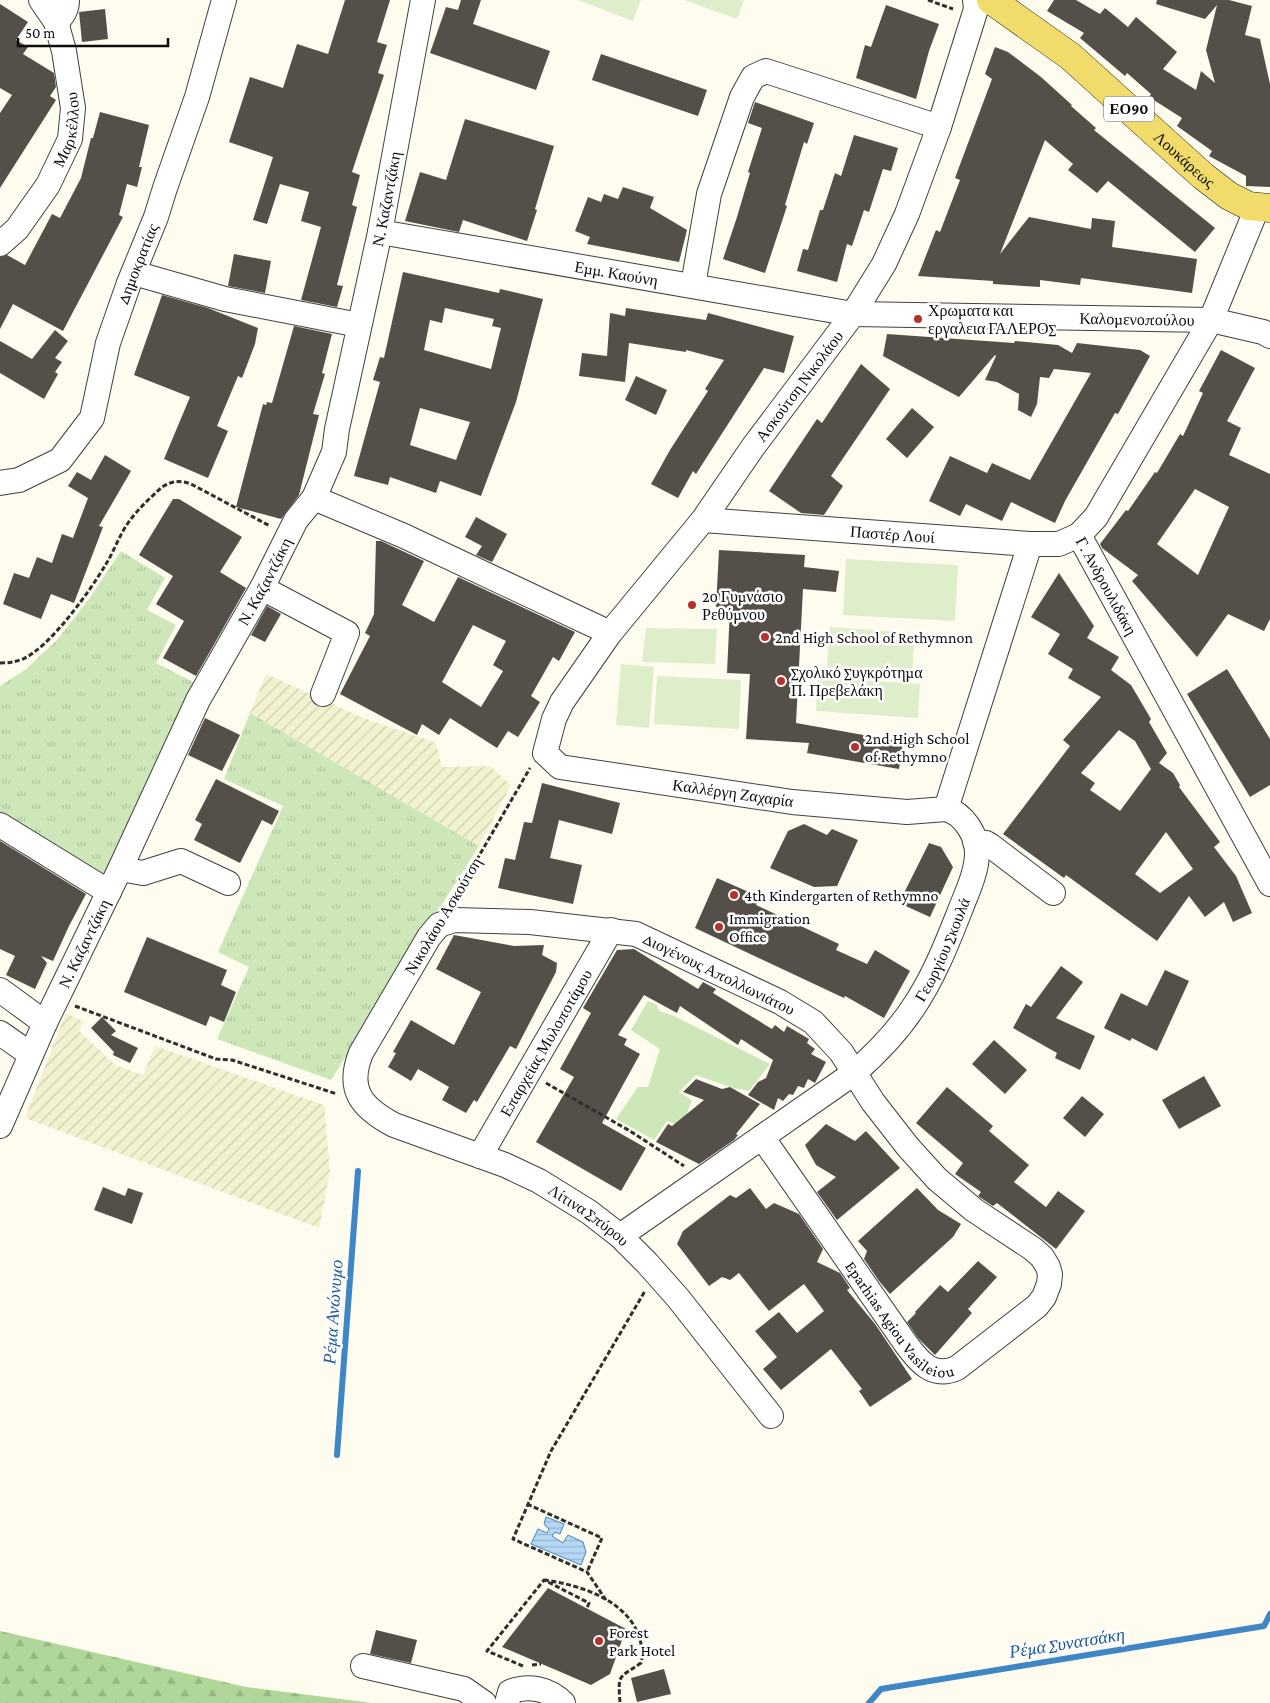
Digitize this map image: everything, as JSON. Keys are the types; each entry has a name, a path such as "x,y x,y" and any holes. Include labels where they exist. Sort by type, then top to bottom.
{"main road":[{"name":"Λουκάρεως","path":"991,0 1070,56 1203,176 1229,196 1249,206 1264,208"}],"street":[{"path":"40,0 56,22 63,16 67,6 66,0"},
{"name":"Δημοκρατίας","path":"0,483 19,480 60,460 92,418 108,343 156,217 197,97 224,0"},
{"name":"Ν. Καζαντζάκη","path":"0,1126 44,1023 120,869 198,700 262,588 296,520 314,498 334,452 337,429 380,232 423,0"},
{"name":"Ασκούτση Νικολάου","path":"547,743 554,719 562,702 610,633 702,520 753,447 853,314 884,264 907,214 939,127 976,9 975,0"},
{"name":"Μαρκέλλου","path":"0,244 17,229 48,185 70,139 73,108 64,51 56,22"},
{"path":"693,285 709,194 742,97 753,77 766,71 939,127"},
{"name":"Γ. Ανδρουλιδάκη","path":"1264,208 1211,320 1096,517 1080,535 1270,884"},
{"name":"Εμμ. Καούνη","path":"380,232 853,314"},
{"path":"134,273 225,298 359,325"},
{"name":"Καλομενοπούλου","path":"853,314 1211,320 1263,332 1270,336"},
{"path":"314,498 404,536 610,633"},
{"name":"Παστέρ Λουί","path":"702,520 1030,544 1058,544 1080,535"},
{"path":"946,809 1030,544"},
{"path":"262,588 347,632 323,694"},
{"name":"Καλλέργη Ζαχαρία","path":"547,743 560,767 792,802 907,812 946,809"},
{"name":"Γεωργίου Σκουλά","path":"620,1236 854,1073 872,1058 899,1027 913,1008 935,971 972,878 976,858 975,842 963,819 958,814 946,809"},
{"path":"0,825 109,892"},
{"path":"975,842 986,843 991,846 1053,893"},
{"path":"120,869 143,873 181,861 228,883"},
{"name":"Διογένους Απολλωνιάτου","path":"439,925 454,920 530,922 636,934 798,1012 813,1022 841,1052 873,1102 908,1147 938,1178 960,1199 1033,1250 1046,1263"},
{"name":"Νικολάου Ασκούτση","path":"357,1090 354,1078 355,1070 362,1052 429,937 439,925"},
{"name":"Επαρχείας Μυλοποτάμου","path":"480,1156 611,930"},
{"path":"0,990 44,1023"},
{"path":"0,1033 30,1054"},
{"name":"Λίτινα Σπύρου","path":"357,1090 364,1103 371,1110 394,1125 480,1156 539,1180 581,1207 620,1236 706,1332 771,1416"},
{"name":"Eparhias Agiou Vasileiou","path":"762,1137 906,1344 921,1362 933,1370 945,1372 957,1368 1037,1306 1046,1294 1050,1280 1050,1270 1046,1263"},
{"path":"363,1666 464,1690 484,1703"},
{"path":"507,1703 510,1692 520,1688 529,1688 548,1693 563,1703"}],"path":[{"path":"0,663 22,659 32,653 64,622 105,565 119,537 130,521 142,506 169,483 183,482 191,484 288,536"},
{"name":"Νικολάου Ασκούτση","path":"439,925 536,758 547,743"},
{"path":"56,999 216,1059 232,1060 330,1093 350,1097 357,1090"},
{"path":"528,1073 630,1131 704,1178"},
{"path":"606,1600 587,1572 513,1538 550,1451 655,1273"},
{"path":"527,1504 602,1538 587,1572"},
{"path":"544,1580 572,1586 606,1600 622,1610 633,1624 640,1637 643,1657 641,1663 627,1671 620,1680 620,1703"},
{"path":"544,1580 589,1603 587,1608"},
{"path":"524,1666 487,1651 544,1580"}],"green space":[{"path":"578,0 641,0 633,21"},
{"path":"684,0 744,0 737,19"},
{"path":"121,551 165,578 147,610 176,625 156,663 197,684 103,881 0,815 0,686 25,670 57,640 89,599"},
{"path":"846,559 958,565 955,621 843,615"},
{"path":"830,627 915,633 912,674 827,669"},
{"path":"646,628 717,629 715,664 642,662"},
{"path":"621,664 654,667 649,728 616,725"},
{"path":"266,674 361,717 436,743 442,767 490,766 511,785 479,846 250,713"},
{"path":"657,676 741,680 739,729 654,724"},
{"path":"818,677 920,684 918,718 816,711"},
{"path":"250,713 479,846 331,1080 217,1039 249,967 218,952 283,806 224,779"},
{"path":"648,1001 657,1005 659,1011 674,1016 770,1064 749,1091 730,1087 696,1075 679,1092 692,1100 682,1127 667,1121 654,1140 616,1119 638,1087 648,1087 660,1049 631,1030"},
{"path":"66,1013 84,1022 79,1031 115,1065 143,1075 155,1046 324,1105 330,1171 319,1228 25,1118"},
{"path":"0,1631 246,1687 372,1703 0,1703"}],"water":[{"path":"546,1517 564,1524 560,1534 555,1532 552,1536 563,1543 568,1535 583,1542 586,1552 581,1565 531,1544 538,1529 547,1533 549,1529 544,1524"}],"building":[{"path":"345,0 390,0 377,42 387,45 378,73 384,75 352,172 360,175 352,205 357,207 337,285 343,286 337,307 301,300 321,227 301,221 309,192 280,184 267,224 253,220 273,157 229,142 250,77 283,88 297,44 328,54"},
{"path":"461,0 481,0 473,24 550,51 536,90 430,53 446,7 458,10"},
{"path":"1054,0 1076,0 1100,14 1105,8 1128,27 1136,17 1177,52 1163,69 1196,90 1201,71 1215,83 1206,50 1217,5 1205,19 1156,4 1157,0 1229,0 1252,6 1245,35 1260,39 1270,84 1270,187 1246,186 1246,176 1209,156 1212,151 1177,126 1182,118 1149,97 1151,94 1127,73 1125,76 1080,38 1084,33 1047,11"},
{"path":"0,4 28,22 16,40 28,47 23,54 54,73 56,87 50,96 56,100 0,188 0,113 12,95 0,88"},
{"path":"886,5 939,24 929,51 916,99 856,78 865,45 871,47"},
{"path":"105,9 108,39 82,42 79,12"},
{"path":"995,47 1008,52 1041,77 1096,128 1094,130 1215,228 1195,252 1108,181 1097,193 1068,170 1073,164 1045,140 1000,254 1029,217 1091,229 1092,218 1115,221 1112,247 1197,259 1192,293 1081,278 1080,285 1040,280 1040,287 993,284 993,281 918,276 936,230 940,232 960,180 955,178 992,79 985,74"},
{"path":"601,54 707,90 698,116 592,80"},
{"path":"755,102 814,123 807,144 804,142 785,205 787,206 765,273 723,259 762,128 748,123"},
{"path":"100,112 149,125 139,167 142,167 137,187 127,184 119,215 123,217 63,331 13,304 0,329 0,257 7,255 25,265 52,214 60,218 81,178"},
{"path":"465,119 554,146 527,241 463,220 459,232 405,221 420,172 446,180"},
{"path":"854,135 898,148 891,171 883,169 869,212 864,210 852,246 847,244 837,282 797,271 803,249 808,250 820,210 823,210 835,173 841,176"},
{"path":"623,187 654,197 650,208 687,230 679,262 587,244 590,237 575,231 588,197 601,202 604,194 618,199"},
{"path":"234,254 271,261 265,293 228,286"},
{"path":"403,272 499,293 500,289 543,299 516,402 481,496 440,481 436,493 390,477 388,485 354,476 380,382 373,380 380,357 384,358","holes":["445,308 494,319 492,326 501,328 491,369 424,350 430,320 442,323","420,408 470,422 456,460 410,445"]},
{"path":"162,295 208,308 258,328 255,344 242,378 238,376 217,426 228,431 208,478 164,459 190,397 134,375"},
{"path":"626,308 706,320 708,313 794,336 784,373 764,368 696,474 693,471 678,498 651,484 670,450 708,391 705,389 724,360 686,350 686,352 629,343 625,382 579,376 582,353 607,356 610,313 625,316"},
{"path":"294,326 332,334 322,373 325,374 313,414 319,415 299,495 281,519 236,507 263,404 266,405 267,402 272,403"},
{"path":"55,330 68,341 55,358 62,362 55,372 58,374 44,399 0,373 0,341 32,359"},
{"path":"887,334 1058,345 1072,353 1077,343 1140,350 1150,356 1118,414 1115,413 1065,501 1055,523 1011,502 1002,521 966,504 960,516 929,501 950,456 987,473 992,463 1030,480 1091,373 1054,369 1049,378 1040,377 1037,404 1031,417 1018,410 1019,394 997,382 985,380 995,355 959,397 883,356"},
{"path":"1221,350 1255,368 1227,421 1241,428 1229,455 1270,474 1270,619 1264,631 1228,614 1197,657 1132,581 1138,575 1102,548 1100,544 1126,510 1128,511 1155,472 1157,473 1180,434 1183,436 1203,393 1199,391","holes":["1195,489 1229,507 1198,575 1157,544"]},
{"path":"861,364 890,389 831,476 843,486 824,515 801,513 769,491 817,419 822,423"},
{"path":"636,376 667,390 656,415 625,400"},
{"path":"912,408 934,427 907,458 886,439"},
{"path":"105,455 131,471 99,526 103,527 74,603 51,594 41,619 3,604 14,573 29,578 37,557 52,563 62,534 73,538 88,498 68,486 77,472 91,480"},
{"path":"173,499 179,499 242,537 220,572 246,588 196,676 163,658 184,621 156,604 173,576 139,555"},
{"path":"476,517 507,534 492,562 476,555 482,546 465,537"},
{"path":"376,541 381,541 424,561 402,605 434,622 458,577 575,632 559,661 553,657 531,696 540,702 518,737 508,731 497,748 450,718 439,735 422,724 417,735 340,694 370,636 365,633 374,614","holes":["473,625 506,641 493,665 503,671 481,707 442,682"]},
{"name":"2nd High School of Rethymnon","path":"719,550 805,555 804,567 839,571 836,592 803,589 796,723 903,742 899,769 807,753 809,743 746,739 750,674 727,673 730,608 716,607"},
{"path":"1059,573 1094,626 1087,638 1119,657 1111,670 1131,685 1151,719 1149,722 1167,753 1159,763 1173,773 1180,785 1179,787 1220,842 1214,847 1236,876 1252,913 1233,922 1224,902 1205,917 1189,896 1157,941 1066,875 1064,878 1003,834 1070,746 1063,740 1101,697 1068,678 1073,669 1048,654 1060,634 1031,617","holes":["1119,730 1135,741 1151,769 1120,811 1090,790 1095,783 1081,773","1166,832 1193,869 1160,893 1135,874"]},
{"path":"267,606 281,614 265,642 251,635"},
{"path":"1227,669 1270,739 1270,785 1250,797 1187,694"},
{"path":"205,718 240,735 222,771 188,755"},
{"path":"216,779 279,811 272,825 262,820 240,863 194,840 202,824 195,820"},
{"path":"542,783 620,803 612,834 559,820 550,858 582,865 573,904 498,888 505,858 515,860 524,822 532,823"},
{"path":"804,824 827,835 832,829 858,840 837,886 814,887 770,868 788,831"},
{"path":"0,841 86,894 53,961 41,956 47,963 35,989 6,975 15,956 0,949"},
{"path":"929,843 941,847 953,867 930,917 899,903"},
{"path":"717,878 760,897 756,905 839,944 836,950 867,964 875,950 910,971 884,1018 845,996 844,998 695,928"},
{"path":"454,935 514,946 544,945 542,955 557,963 556,972 516,1049 510,1046 477,1102 474,1100 466,1113 442,1100 449,1087 418,1069 411,1081 388,1067 396,1053 393,1052 411,1020 454,1045 481,992 436,969"},
{"path":"147,937 227,970 221,985 236,992 224,1022 210,1016 206,1026 124,992"},
{"path":"634,949 698,989 703,982 716,989 713,993 772,1029 775,1025 784,1032 787,1026 809,1039 807,1043 815,1049 811,1054 826,1062 815,1083 808,1079 804,1088 798,1086 793,1095 789,1094 783,1101 778,1098 774,1110 748,1095 758,1082 766,1078 773,1060 741,1039 738,1045 680,1006 677,1013 644,995 618,1035 627,1039 624,1045 640,1054 602,1123 646,1148 621,1191 536,1142 574,1077 560,1069 591,1013 583,1008 617,950"},
{"path":"1061,966 1083,982 1056,1018 1095,1036 1080,1070 1055,1058 1057,1053 1013,1028 1026,1004 1031,1007"},
{"path":"1165,970 1189,981 1157,1051 1132,1038 1130,1041 1104,1028 1121,993 1147,1006"},
{"path":"102,1017 116,1031 111,1035 138,1048 130,1063 113,1055 114,1052 91,1028"},
{"path":"994,1040 1027,1070 1005,1094 972,1064"},
{"path":"1204,1076 1221,1106 1179,1129 1162,1100"},
{"path":"696,1079 722,1089 730,1087 760,1104 736,1134 738,1135 734,1140 699,1164 656,1142 668,1124 672,1126 704,1100 683,1092"},
{"path":"947,1087 993,1126 989,1131 1029,1165 1014,1182 1046,1207 1058,1191 1085,1211 1056,1249 997,1203 993,1206 978,1196 981,1192 955,1174 963,1163 916,1123"},
{"path":"1082,1096 1104,1114 1085,1137 1063,1118"},
{"path":"826,1124 855,1141 866,1131 900,1168 837,1220 817,1192 836,1177 816,1165 805,1145"},
{"path":"103,1187 125,1196 128,1188 143,1193 132,1224 94,1210"},
{"path":"750,1188 766,1209 774,1203 799,1214 823,1249 817,1262 840,1273 850,1288 847,1290 875,1324 912,1379 870,1407 859,1391 862,1389 831,1349 781,1390 763,1369 777,1357 755,1331 779,1312 797,1333 824,1311 804,1284 769,1311 739,1273 730,1280 722,1277 709,1286 677,1244 683,1231 730,1195 736,1198"},
{"path":"917,1188 938,1210 961,1224 953,1237 890,1294 864,1259 867,1251 858,1241"},
{"path":"978,1261 997,1277 968,1309 972,1313 935,1355 918,1338 907,1322 940,1285 948,1292"},
{"path":"548,1588 626,1629 610,1674 591,1685 502,1647"},
{"path":"376,1630 417,1640 411,1663 370,1654"},
{"path":"664,1669 671,1694 637,1702 631,1678"}],"waterway":[{"name":"Ρέμα Ανώνυμο","path":"337,1455 358,1171"},
{"name":"Ρέμα Συνατσάκη","path":"869,1703 881,1689 1264,1626 1270,1614"}],"place":[{"name":"Χρωματα και εργαλεια ΓΑΛΕΡΟΣ","path":"918,319"},
{"name":"2ο Γυμνάσιο Ρεθύμνου","path":"692,605"},
{"name":"2nd High School of Rethymnon","path":"765,637"},
{"name":"Σχολικό Συγκρότημα Π. Πρεβελάκη","path":"781,681"},
{"name":"2nd High School of Rethymno","path":"855,747"},
{"name":"4th Kindergarten of Rethymno","path":"734,895"},
{"name":"Immigration Office","path":"719,927"},
{"name":"Forest Park Hotel","path":"599,1641"}]}
